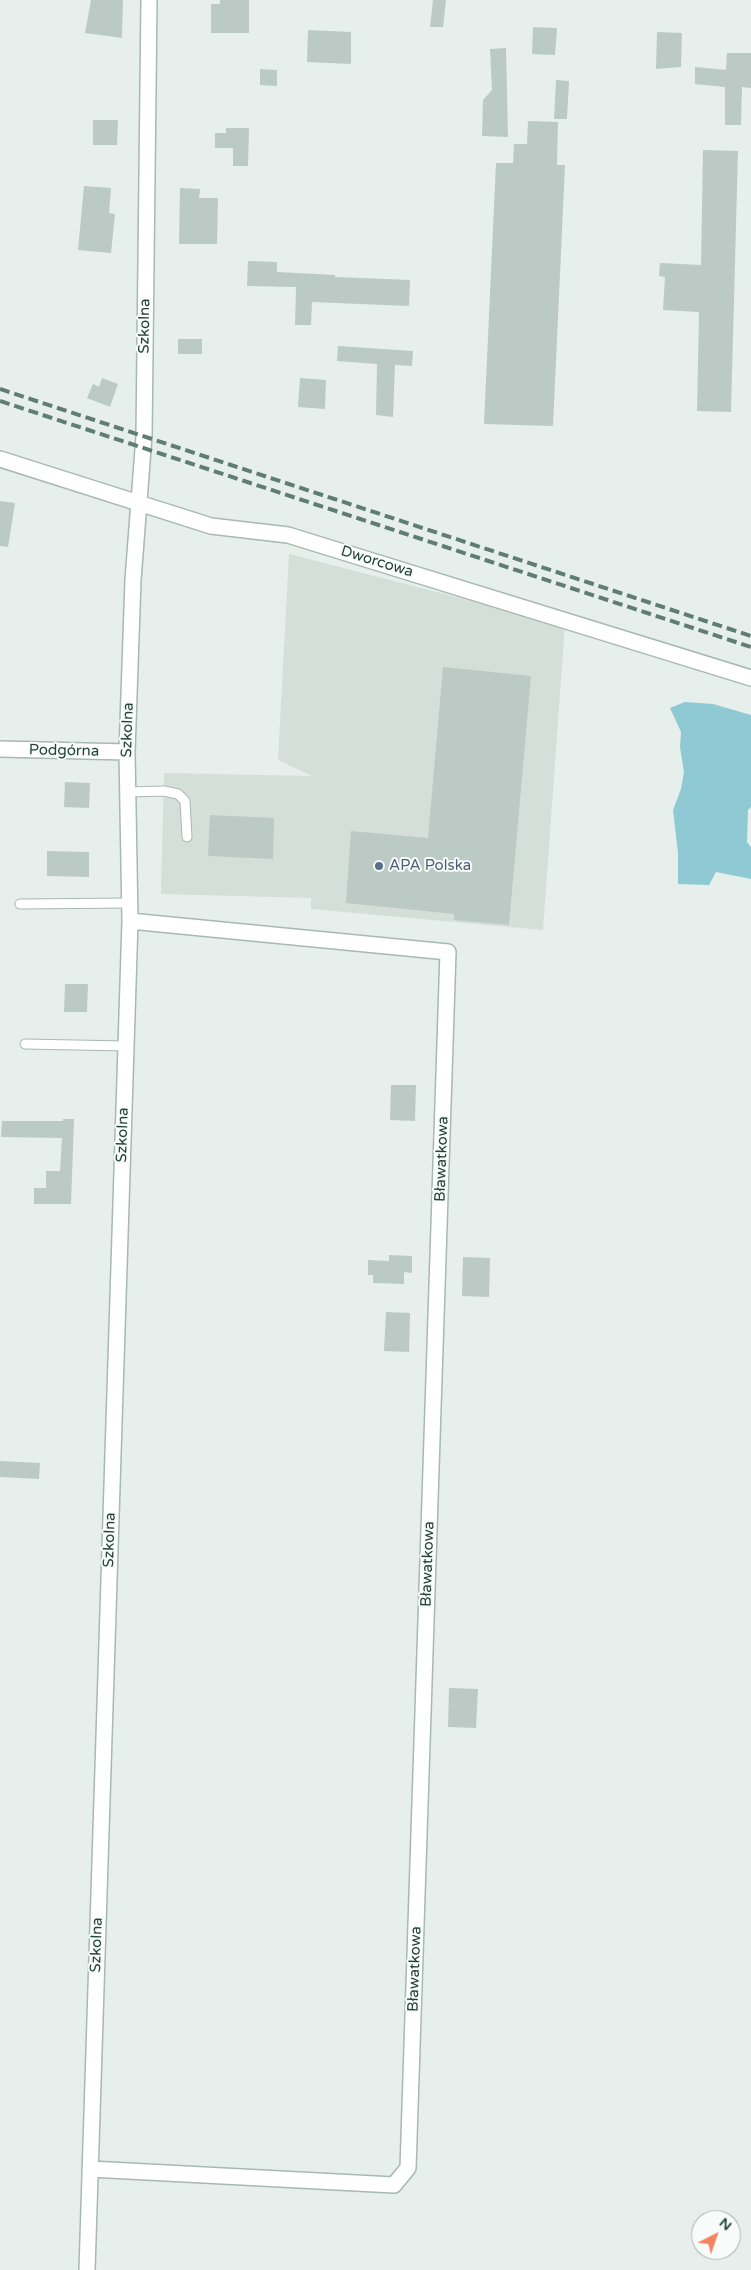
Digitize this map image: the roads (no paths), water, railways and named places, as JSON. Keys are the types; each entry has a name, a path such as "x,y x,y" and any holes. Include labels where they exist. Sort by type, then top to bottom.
{"street":[{"name":"Szkolna","path":"87,2270 130,921 127,752 133,580 143,442 150,0"},
{"name":"Dworcowa","path":"0,459 211,526 288,535 751,678"},
{"name":"Podgórna","path":"0,749 127,752"},
{"name":"Bławatkowa","path":"90,2169 394,2185 408,2168 447,992 448,952 130,921"}],"lane":[{"path":"127,792 164,791 178,794 185,800 187,836"},
{"path":"20,904 130,903"},
{"path":"25,1044 126,1046"}],"water":[{"path":"685,702 713,704 751,715 751,807 748,810 747,842 751,847 751,879 716,872 709,885 678,884 678,853 673,810 681,789 684,772 680,747 681,732 670,708"}],"railway":[{"path":"0,389 751,636"},
{"path":"0,401 751,647"}],"place":[{"name":"APA Polska","path":"379,866"}]}
